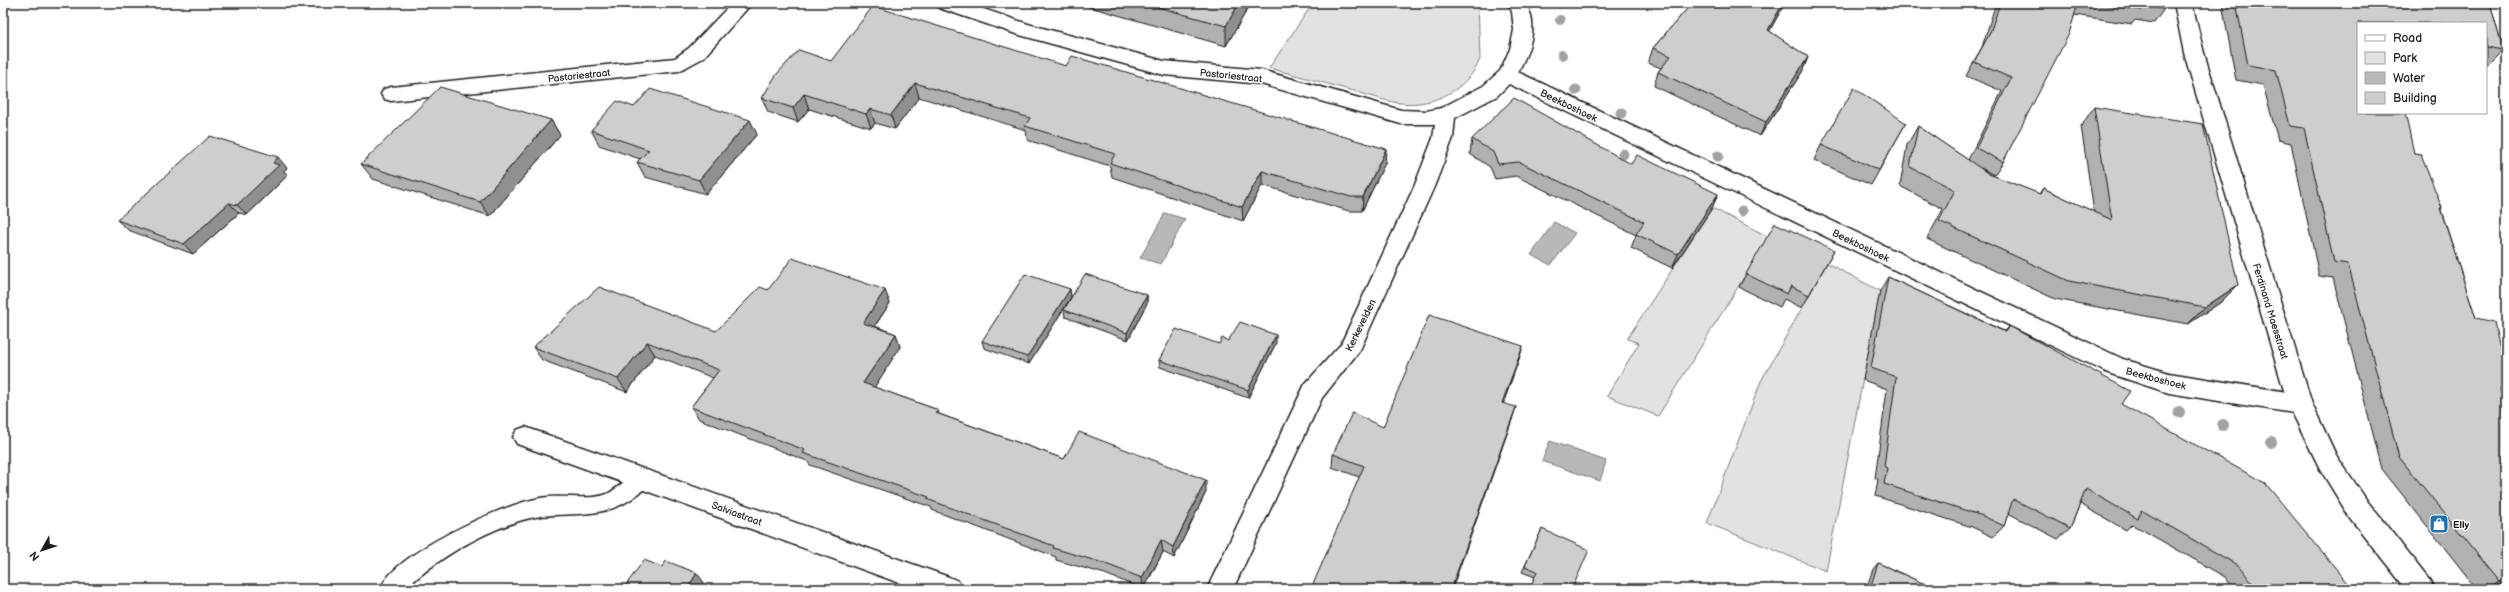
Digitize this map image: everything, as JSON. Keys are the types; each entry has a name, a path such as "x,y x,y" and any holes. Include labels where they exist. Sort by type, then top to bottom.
{"street":[{"name":"Pastoriestraat","path":"390,94 679,64 696,53 743,3"},
{"name":"Pastoriestraat","path":"946,3 1023,29 1164,68 1261,78 1401,117 1426,118 1446,114 1490,91 1506,75"},
{"path":"1506,75 1522,48 1524,28 1516,3"},
{"name":"Ferdinand Maesstraat","path":"2183,3 2194,53 2300,404 2328,462 2355,504 2421,589"},
{"name":"Beekboshoek","path":"1506,75 2116,366 2169,383 2300,404"},
{"name":"Kerkevelden","path":"1220,589 1312,391 1349,350 1424,187 1443,138 1446,114"},
{"name":"Salviastraat","path":"525,437 949,589"}],"lane":[{"path":"390,589 401,578 463,535 520,512 541,507 609,502 642,479"}],"green space":[{"path":"1313,3 1478,3 1480,59 1467,80 1458,88 1436,99 1412,104 1386,101 1269,68"},
{"path":"1712,208 1769,237 1658,416 1607,396 1639,343 1627,339"},
{"path":"1827,263 1880,291 1826,571 1707,523 1761,381"}],"water":[{"path":"1165,213 1185,219 1161,264 1140,258"},
{"path":"1554,222 1575,233 1551,265 1531,255"},
{"path":"1550,441 1606,461 1600,481 1542,461"}],"building":[{"path":"1143,3 1239,3 1226,26"},
{"path":"1692,3 1783,3 1768,30 1808,57 1766,122 1658,72 1671,56 1653,48"},
{"path":"2000,3 2078,3 2069,34 2003,162 1976,148 2011,78 1974,62 1990,33"},
{"path":"2095,3 2163,3 2164,9 2140,6 2142,10"},
{"path":"2236,3 2490,3 2503,50 2487,47 2487,22 2357,22 2357,114 2405,114 2414,153 2421,154 2442,208 2440,208 2476,318 2494,322 2506,378 2506,389 2500,388 2506,407 2506,579 2499,581 2399,457 2348,264 2334,262 2304,128 2290,126 2276,70 2248,65"},
{"path":"873,6 1066,66 1072,56 1386,149 1363,197 1351,197 1262,171 1242,207 1110,163 1115,154 1025,126 1030,118 915,83 891,115 870,109 866,114 804,94 793,108 762,98 776,75 799,50 831,61"},
{"path":"440,87 551,120 480,202 361,164"},
{"path":"1854,88 1906,123 1879,170 1821,145"},
{"path":"650,89 750,120 699,180 637,162 649,150 591,130 617,101 634,107"},
{"path":"1514,98 1631,164 1637,155 1718,194 1678,254 1636,234 1644,222 1519,162 1498,164 1493,152 1472,139"},
{"path":"2094,107 2203,124 2238,285 2205,307 2069,281 1939,221 1955,190 1910,167 1918,126 1989,174 2040,194 2043,188 2112,220"},
{"path":"210,136 278,157 273,163 279,165 237,205 229,203 184,244 117,220"},
{"path":"1775,223 1834,250 1809,295 1791,286 1787,294 1746,274"},
{"path":"792,258 885,290 863,323 896,334 863,383 938,410 936,413 1064,459 1079,432 1206,480 1173,547 1161,540 1142,578 1103,563 1053,548 1054,546 927,499 929,497 803,453 805,450 691,407 719,370 647,342 618,379 533,347 599,287 716,331 760,287 768,290"},
{"path":"1025,274 1070,289 1027,357 982,341"},
{"path":"1085,274 1147,295 1127,333 1064,310"},
{"path":"1888,277 2005,332 2009,326 2130,391 2121,404 2265,483 2353,589 2257,589 2239,566 2141,510 2138,519 2086,489 2070,528 2013,499 2004,526 1983,516 1884,484 1887,468 1884,466 1896,377 1871,368"},
{"path":"1429,315 1523,346 1502,403 1516,407 1451,589 1311,589 1364,466 1333,454 1352,413 1383,427"},
{"path":"1240,322 1276,335 1248,390 1159,360 1176,329 1219,344 1222,338 1228,341"},
{"path":"1542,529 1589,550 1572,589 1530,589 1537,571 1525,566"},
{"path":"644,560 662,567 666,561 697,573 687,589 623,589"},
{"path":"1878,563 1936,589 1870,589"}],"place":[{"name":"Elly","path":"2439,524"}]}
